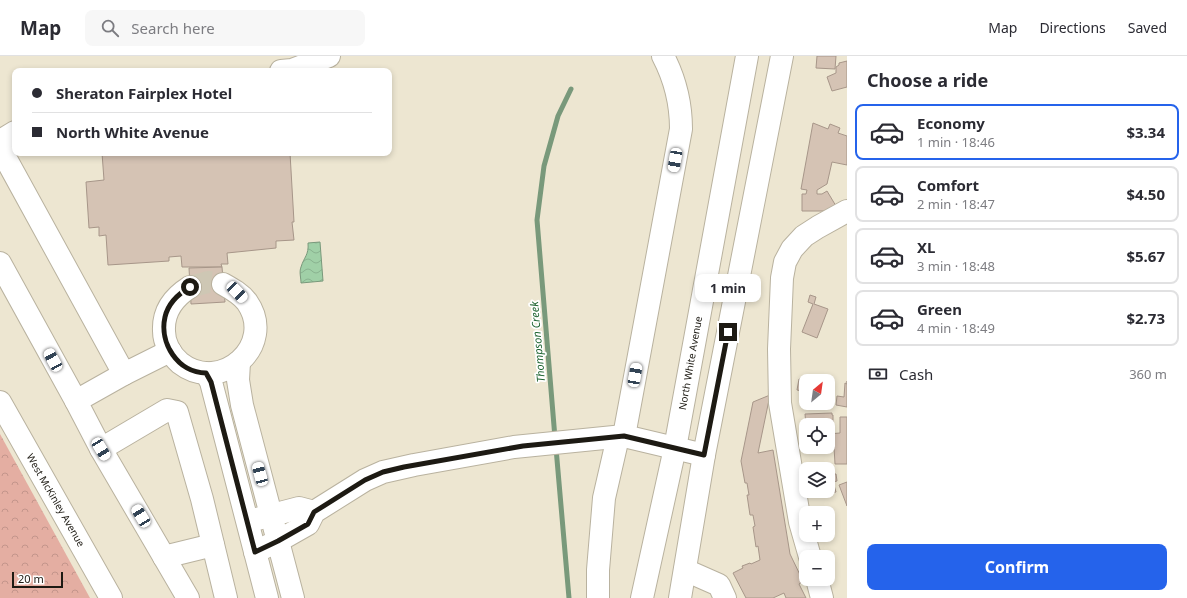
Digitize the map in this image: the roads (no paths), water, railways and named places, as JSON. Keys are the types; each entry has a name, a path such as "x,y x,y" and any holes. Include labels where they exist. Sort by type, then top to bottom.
{"main road":[{"path":"297,68 329,56"},
{"path":"598,598 598,570 604,498 621,436 681,129 681,111 677,91 671,71 663,56"},
{"name":"North White Avenue","path":"642,598 675,448 747,56"},
{"path":"680,598 704,455 782,56"},
{"path":"0,141 12,134"},
{"path":"0,148 124,374"},
{"path":"808,550 800,522 780,403 779,349 782,278 785,262 792,249 804,236 847,211"},
{"path":"0,263 101,449 188,598"},
{"path":"190,287 180,292 171,304 165,317 164,332 167,346 175,358 187,368 201,373 216,373 230,369 243,360 251,347 255,332 254,317 247,303 237,292 223,284"},
{"path":"76,401 170,350"},
{"path":"239,362 238,380 242,404 293,598"},
{"path":"206,373 211,382 267,598"},
{"name":"West McKinley Avenue","path":"0,402 111,598"},
{"path":"101,449 167,410 177,412 226,598"},
{"path":"255,552 308,524 314,512 365,480 383,472 532,444 621,436 704,455"},
{"path":"247,521 299,508 314,512"},
{"path":"164,556 213,545"},
{"path":"685,570 719,585 725,598"},
{"path":"819,586 822,598"}],"water":[{"path":"320,242 323,281 301,283 300,269 307,253 308,243"}],"waterway":[{"name":"Thompson Creek","path":"555,438 537,220 544,166 558,116 571,89"},
{"name":"Thompson Creek","path":"556,448 569,598"}],"tunnel":[{"path":"190,287 208,282 223,284"}]}
